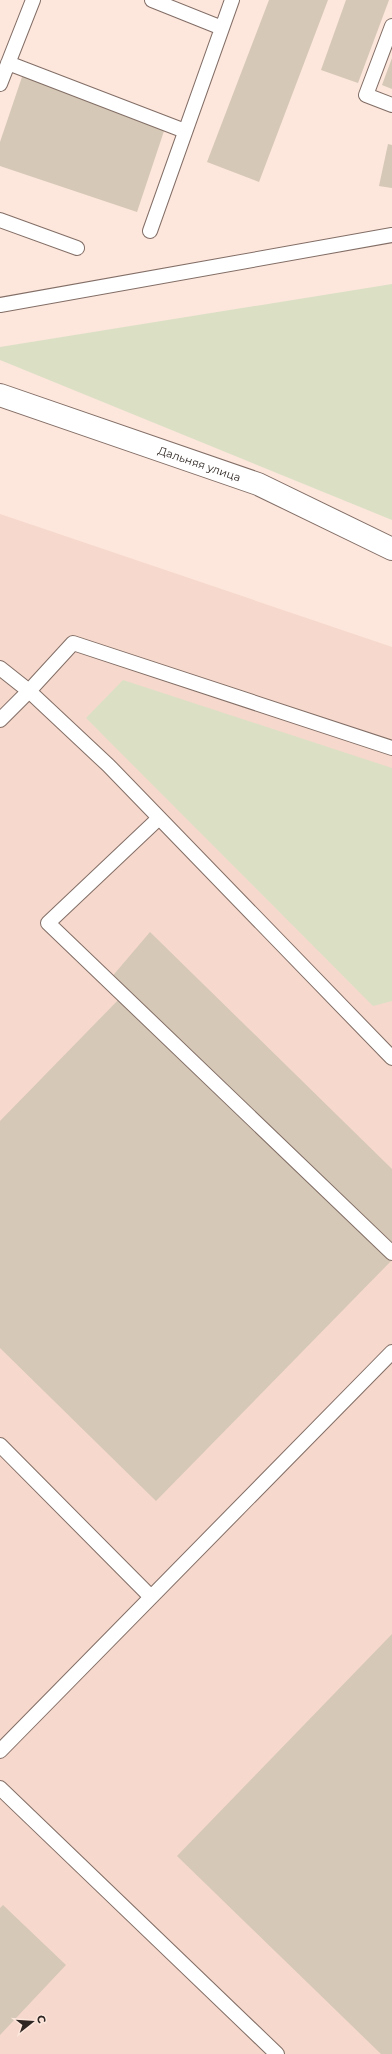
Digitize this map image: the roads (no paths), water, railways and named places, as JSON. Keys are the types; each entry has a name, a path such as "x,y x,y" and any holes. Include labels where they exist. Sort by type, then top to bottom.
{"street":[{"name":"Дальняя улица","path":"0,395 258,484 392,549"}],"lane":[{"path":"0,84 33,0"},
{"path":"152,0 222,28"},
{"path":"150,232 232,0"},
{"path":"392,26 366,95 392,105"},
{"path":"8,63 185,131"},
{"path":"0,220 77,248"},
{"path":"0,305 392,235"},
{"path":"0,720 73,643 392,748"},
{"path":"0,668 29,691 108,765 392,1058"},
{"path":"159,818 48,923 392,1253"},
{"path":"0,1751 392,1352"},
{"path":"0,1445 151,1597"},
{"path":"0,1788 277,2054"}]}
